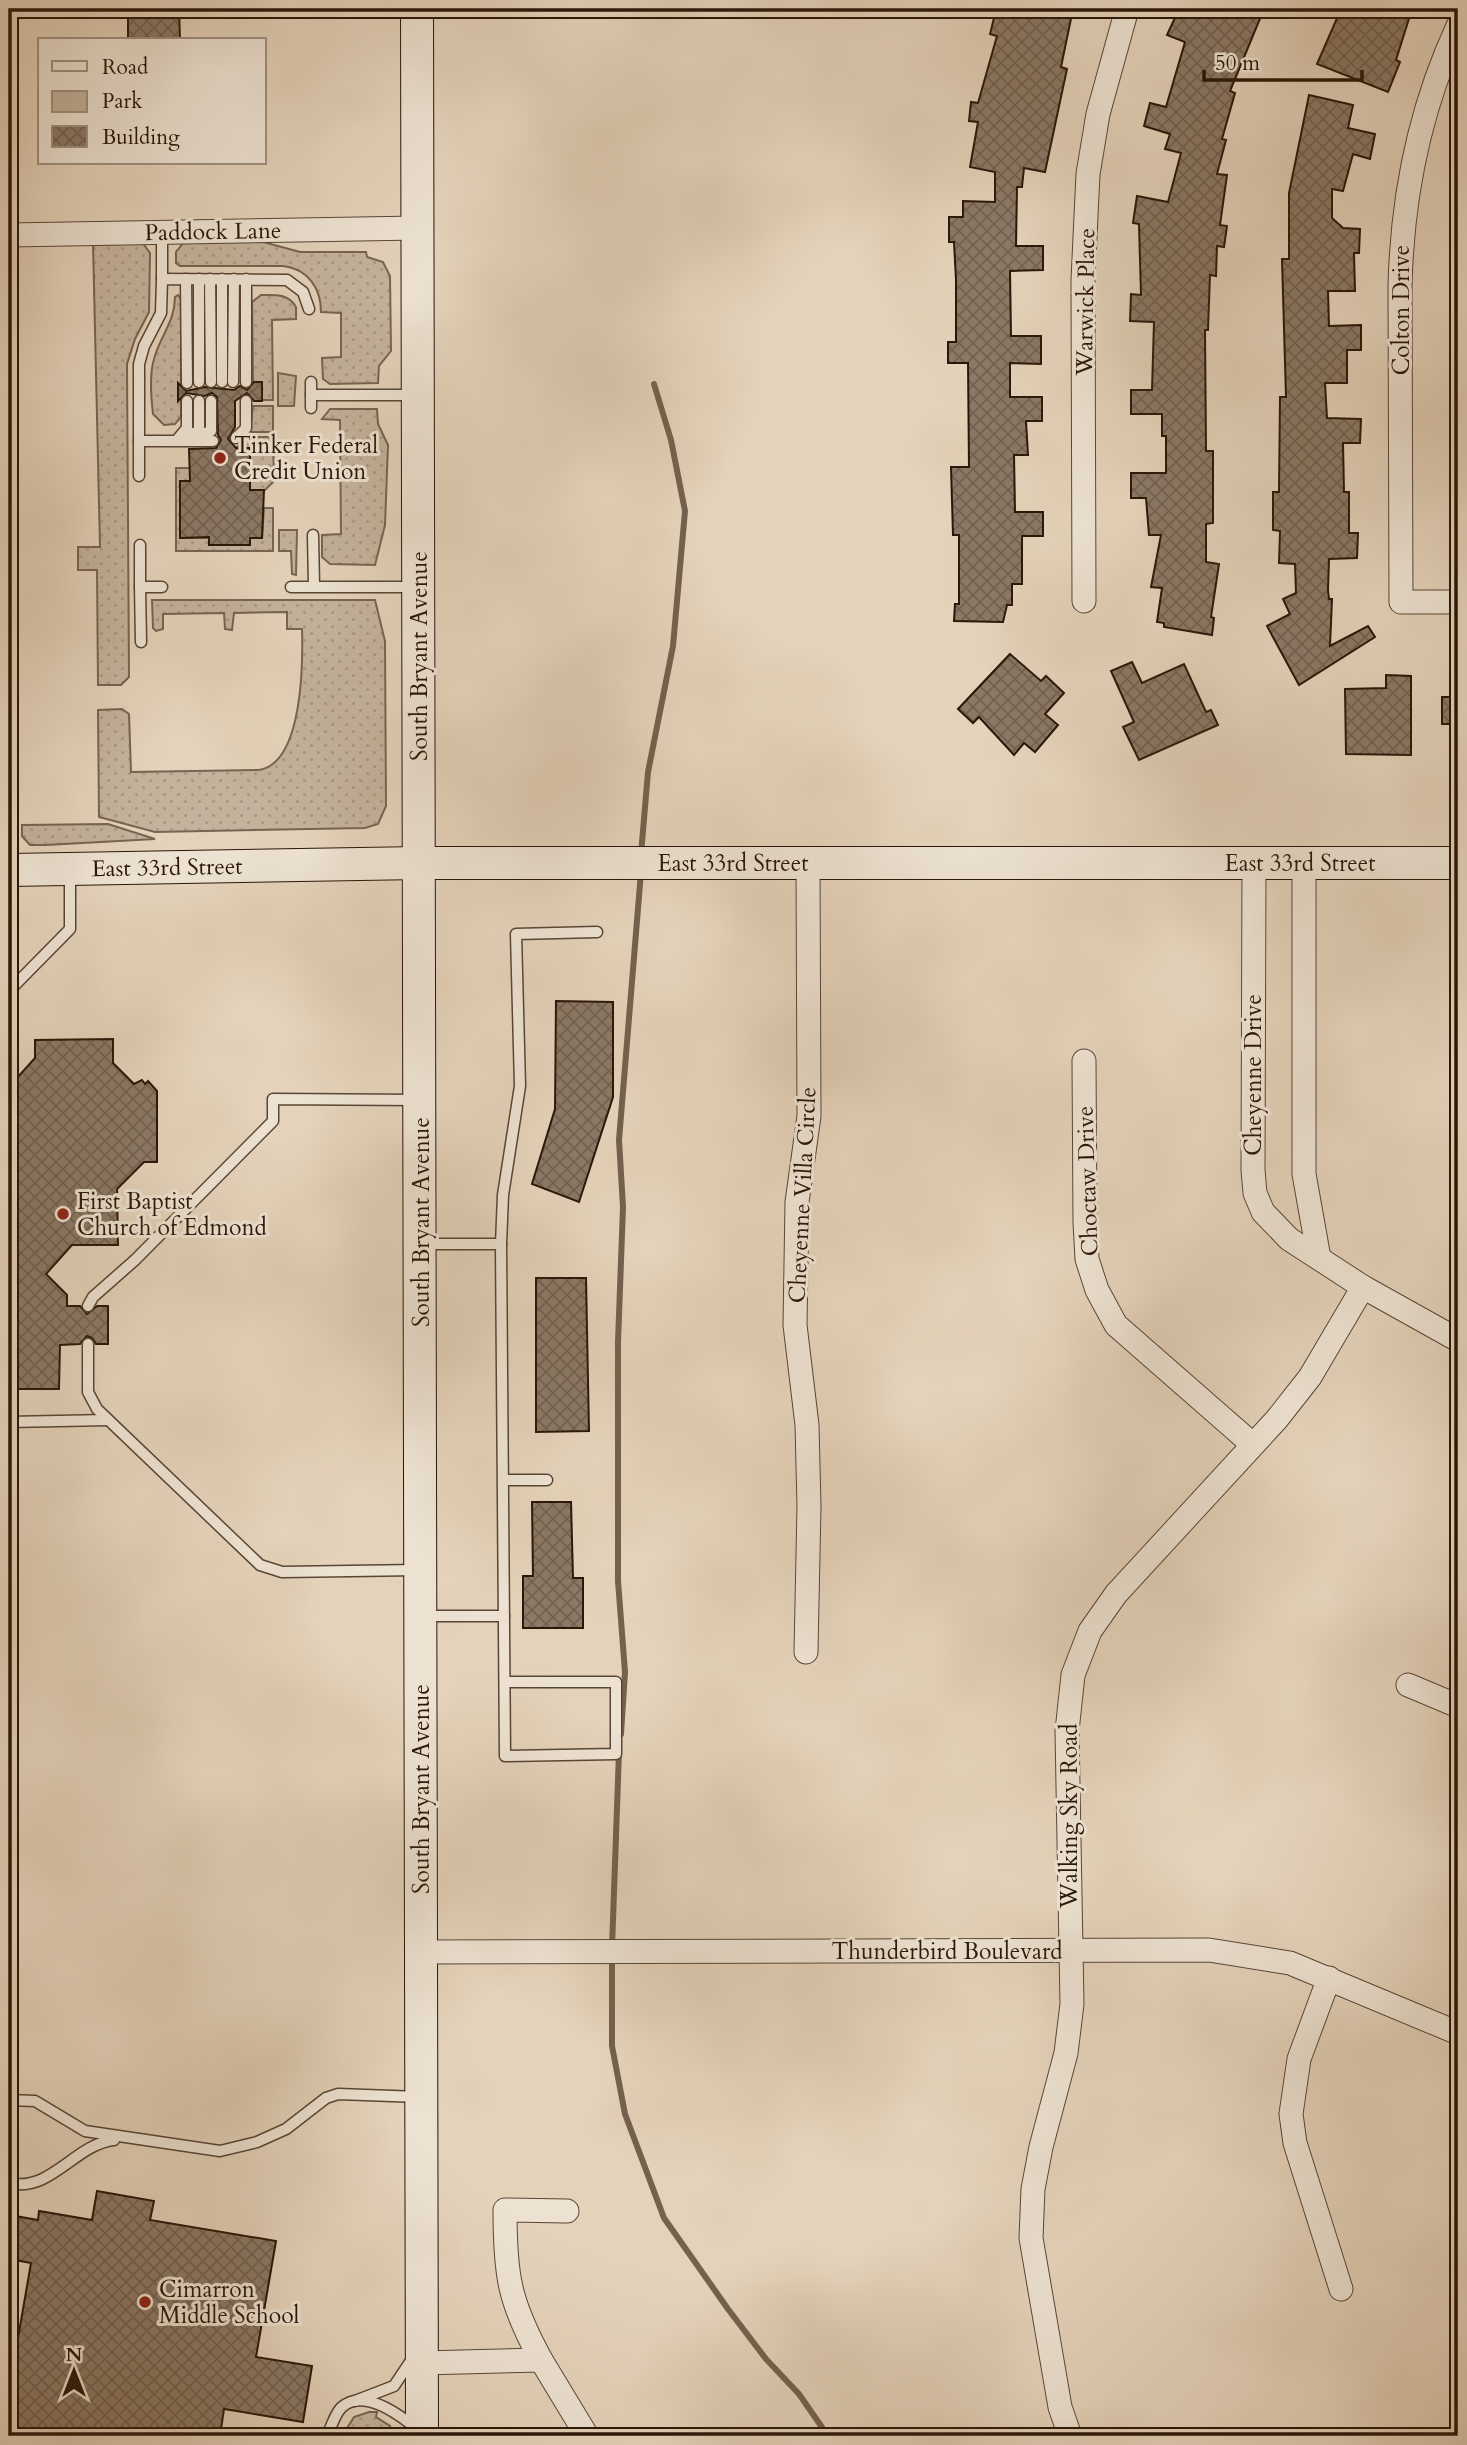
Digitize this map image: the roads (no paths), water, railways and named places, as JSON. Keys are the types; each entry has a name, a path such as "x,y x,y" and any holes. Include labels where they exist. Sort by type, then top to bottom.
{"street":[{"name":"South Bryant Avenue","path":"417,9 422,2435"},
{"name":"Warwick Place","path":"1084,601 1083,280 1088,174 1098,114 1128,9"},
{"name":"Colton Drive","path":"1458,26 1425,108 1413,153 1401,239 1401,602 1458,602"},
{"name":"Paddock Lane","path":"9,234 417,228"},
{"name":"East 33rd Street","path":"9,870 420,863 1458,863"},
{"name":"Cheyenne Villa Circle","path":"806,1652 809,1506 807,1425 795,1325 797,1202 809,1116 807,863"},
{"name":"Cheyenne Drive","path":"1254,863 1255,1193 1275,1227 1363,1287 1458,1340"},
{"path":"1304,863 1304,1174 1319,1258"},
{"name":"Choctaw Drive","path":"1084,1060 1087,1259 1097,1290 1116,1325 1252,1444"},
{"name":"Walking Sky Road","path":"1070,2436 1060,2407 1031,2238 1033,2189 1041,2147 1066,2053 1072,2004 1068,1731 1073,1675 1090,1631 1116,1594 1277,1419 1310,1377 1363,1287"},
{"path":"1408,1685 1458,1706"},
{"name":"Thunderbird Boulevard","path":"421,1952 1209,1950 1255,1955 1290,1963 1458,2033"},
{"path":"1329,1978 1299,2059 1291,2114 1295,2143 1341,2289"},
{"path":"567,2211 506,2210 506,2270 523,2328 587,2436"},
{"path":"422,2354 541,2360"}],"lane":[{"path":"139,475 139,363 144,346 161,313 162,232"},
{"path":"162,279 287,280 303,292 309,309"},
{"path":"186,279 193,383 216,279"},
{"path":"216,279 222,383 216,279"},
{"path":"246,279 246,382"},
{"path":"311,382 311,408"},
{"path":"311,396 418,395"},
{"path":"174,441 186,430 193,401"},
{"path":"174,441 209,433 211,401"},
{"path":"236,438 246,428 246,401"},
{"path":"139,441 213,438"},
{"path":"313,535 314,586"},
{"path":"139,545 141,642"},
{"path":"140,587 162,587"},
{"path":"290,587 418,587"},
{"path":"9,991 71,929 70,869"},
{"path":"505,1682 615,1682 616,1754 505,1756 502,1244 503,1195 520,1086 516,933 597,932"},
{"path":"88,1306 93,1297 135,1260 272,1121 272,1099 420,1100"},
{"path":"421,1244 502,1244"},
{"path":"88,1344 88,1392 97,1409 260,1565 282,1572 421,1570"},
{"path":"9,1422 108,1420"},
{"path":"504,1480 547,1480"},
{"path":"421,1616 504,1616"},
{"path":"9,2100 35,2101 85,2132 220,2151 233,2149 286,2129 326,2098 338,2094 422,2097"},
{"path":"9,2183 27,2184 43,2179 97,2144 124,2139"},
{"path":"326,2436 341,2407 394,2386 422,2354"},
{"path":"353,2402 386,2407 422,2435"}],"waterway":[{"path":"641,854 648,772 673,646 685,511 671,440 654,384"},
{"path":"621,1734 625,1672 618,1581 618,1342 623,1207 619,1140 641,872"},
{"path":"619,1752 612,1948 612,2046 625,2114 664,2218 728,2309 766,2359 799,2394 828,2436"}],"place":[{"name":"Tinker Federal Credit Union","path":"220,458"},
{"name":"First Baptist Church of Edmond","path":"63,1214"},
{"name":"Cimarron Middle School","path":"145,2302"}]}
